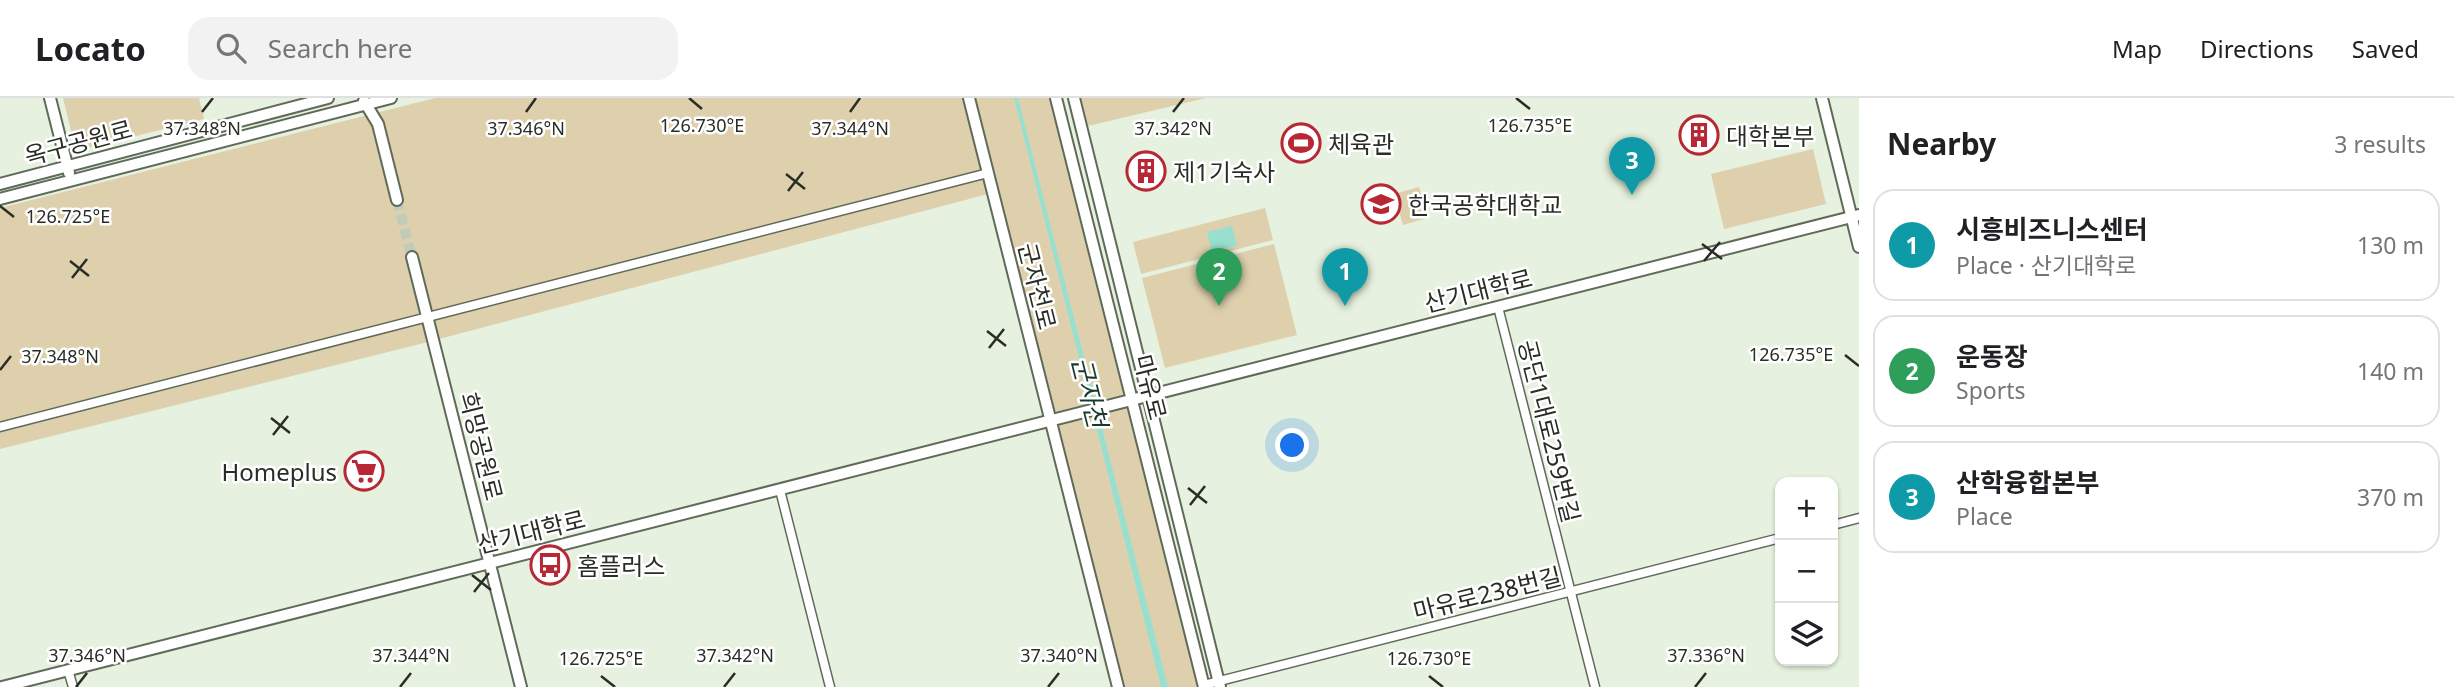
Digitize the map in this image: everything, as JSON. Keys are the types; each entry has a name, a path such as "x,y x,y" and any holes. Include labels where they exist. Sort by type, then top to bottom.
{"street":[{"path":"50,98 71,180"},
{"name":"옥구공원로","path":"0,184 328,98"},
{"name":"군자천로","path":"969,98 1118,687"},
{"name":"마유로","path":"1056,98 1204,686"},
{"name":"마유로","path":"1074,98 1219,684"},
{"path":"1822,98 1855,216 1859,247"},
{"path":"378,124 386,99"},
{"name":"옥구공원로","path":"0,199 364,101 386,99"},
{"path":"364,101 378,124 397,200"},
{"path":"0,427 988,173"},
{"name":"산기대학로","path":"2,687 1855,216"},
{"name":"희망공원로","path":"412,257 521,687"},
{"name":"공단1대로259번길","path":"1498,307 1595,687"},
{"path":"780,489 830,687"},
{"path":"1838,524 1859,518"},
{"name":"마유로238번길","path":"1204,686 1775,539"},
{"path":"68,670 73,687"}],"shaded area":[{"path":"63,98 199,98 204,119 76,151"},
{"path":"435,98 962,98 988,194 424,343 0,449 0,208"},
{"path":"969,98 1055,98 1204,687 1118,687"},
{"path":"1081,98 1206,98 1088,126"},
{"path":"1813,149 1826,204 1724,229 1711,174"},
{"path":"1419,187 1428,218 1403,225 1394,194"},
{"path":"1265,208 1273,240 1141,274 1133,242"},
{"path":"1274,244 1297,335 1165,368 1142,278"}],"water":[{"name":"군자천","path":"1014,98 1018,98 1168,687 1161,687"},
{"path":"1232,226 1237,245 1212,252 1207,232"}],"tunnel":[{"path":"397,200 412,257"}],"place":[{"name":"대학본부","path":"1699,135"},
{"name":"체육관","path":"1301,143"},
{"name":"제1기숙사","path":"1146,171"},
{"name":"산학융합본부","path":"1632,195"},
{"name":"한국공학대학교","path":"1381,204"},
{"name":"운동장","path":"1219,306"},
{"name":"시흥비즈니스센터","path":"1345,306"},
{"name":"Homeplus","path":"364,471"},
{"name":"홈플러스","path":"550,565"}]}
